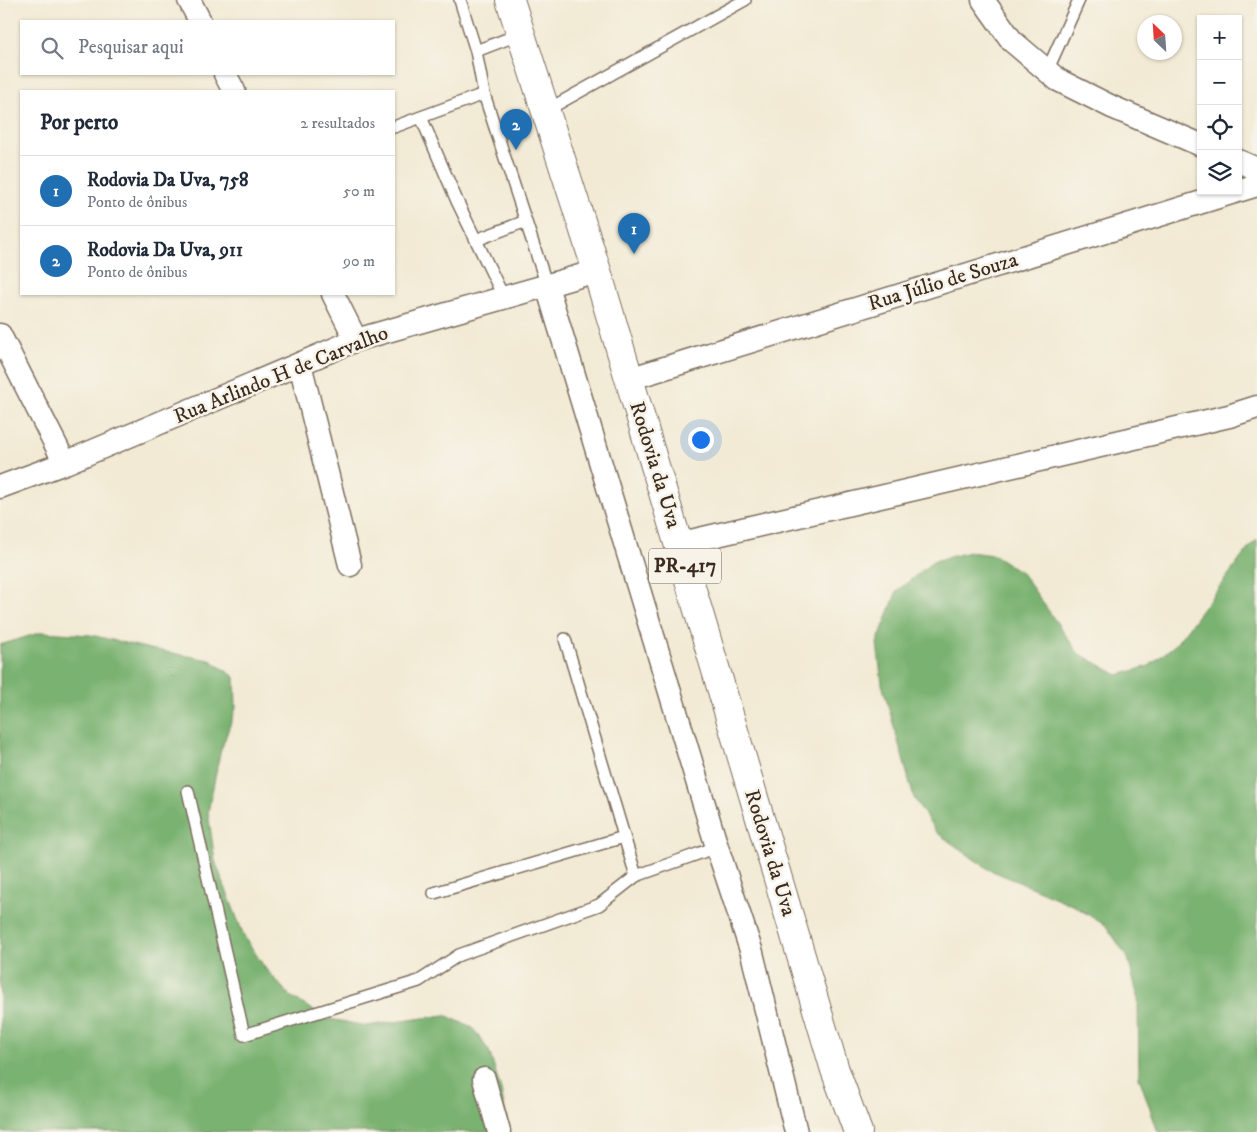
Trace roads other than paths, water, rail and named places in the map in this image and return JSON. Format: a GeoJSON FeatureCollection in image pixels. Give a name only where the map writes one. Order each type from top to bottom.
{"type":"FeatureCollection","features":[{"type":"Feature","properties":{"kind":"highway","name":"Rodovia da Uva"},"geometry":{"type":"LineString","coordinates":[[510,0],[597,271],[834,1070],[858,1132]]}},
{"type":"Feature","properties":{"kind":"street"},"geometry":{"type":"LineString","coordinates":[[189,0],[199,20]]}},
{"type":"Feature","properties":{"kind":"street"},"geometry":{"type":"LineString","coordinates":[[984,0],[1012,41],[1058,80],[1112,108],[1197,143]]}},
{"type":"Feature","properties":{"kind":"street"},"geometry":{"type":"LineString","coordinates":[[226,75],[233,90]]}},
{"type":"Feature","properties":{"kind":"street"},"geometry":{"type":"LineString","coordinates":[[1242,163],[1257,169]]}},
{"type":"Feature","properties":{"kind":"street","name":"Rua Júlio de Souza"},"geometry":{"type":"LineString","coordinates":[[629,379],[1257,186]]}},
{"type":"Feature","properties":{"kind":"street","name":"Rua Arlindo H de Carvalho"},"geometry":{"type":"LineString","coordinates":[[0,488],[65,463],[356,340],[597,271]]}},
{"type":"Feature","properties":{"kind":"street"},"geometry":{"type":"LineString","coordinates":[[547,286],[717,848],[752,953],[796,1132]]}},
{"type":"Feature","properties":{"kind":"street"},"geometry":{"type":"LineString","coordinates":[[334,295],[356,340]]}},
{"type":"Feature","properties":{"kind":"street"},"geometry":{"type":"LineString","coordinates":[[0,336],[65,463]]}},
{"type":"Feature","properties":{"kind":"street"},"geometry":{"type":"LineString","coordinates":[[300,364],[350,565]]}},
{"type":"Feature","properties":{"kind":"street"},"geometry":{"type":"LineString","coordinates":[[678,544],[1229,416],[1257,407]]}},
{"type":"Feature","properties":{"kind":"street"},"geometry":{"type":"LineString","coordinates":[[484,1079],[499,1132]]}},
{"type":"Feature","properties":{"kind":"lane"},"geometry":{"type":"LineString","coordinates":[[460,0],[476,51],[484,94],[547,286]]}},
{"type":"Feature","properties":{"kind":"lane"},"geometry":{"type":"LineString","coordinates":[[545,111],[745,0]]}},
{"type":"Feature","properties":{"kind":"lane"},"geometry":{"type":"LineString","coordinates":[[1047,72],[1080,0]]}},
{"type":"Feature","properties":{"kind":"lane"},"geometry":{"type":"LineString","coordinates":[[476,51],[520,34]]}},
{"type":"Feature","properties":{"kind":"lane"},"geometry":{"type":"LineString","coordinates":[[395,127],[484,94]]}},
{"type":"Feature","properties":{"kind":"lane"},"geometry":{"type":"LineString","coordinates":[[420,117],[457,201],[504,298]]}},
{"type":"Feature","properties":{"kind":"lane"},"geometry":{"type":"LineString","coordinates":[[476,240],[526,221]]}},
{"type":"Feature","properties":{"kind":"lane"},"geometry":{"type":"LineString","coordinates":[[564,639],[636,876]]}},
{"type":"Feature","properties":{"kind":"lane"},"geometry":{"type":"LineString","coordinates":[[188,791],[244,1035],[419,981],[459,955],[599,906],[636,876],[717,848]]}},
{"type":"Feature","properties":{"kind":"lane"},"geometry":{"type":"LineString","coordinates":[[434,893],[624,837]]}},
{"type":"Feature","properties":{"kind":"place","name":"Rodovia Da Uva, 911"},"geometry":{"type":"Point","coordinates":[516,150]}},
{"type":"Feature","properties":{"kind":"place","name":"Rodovia Da Uva, 758"},"geometry":{"type":"Point","coordinates":[634,254]}}]}
